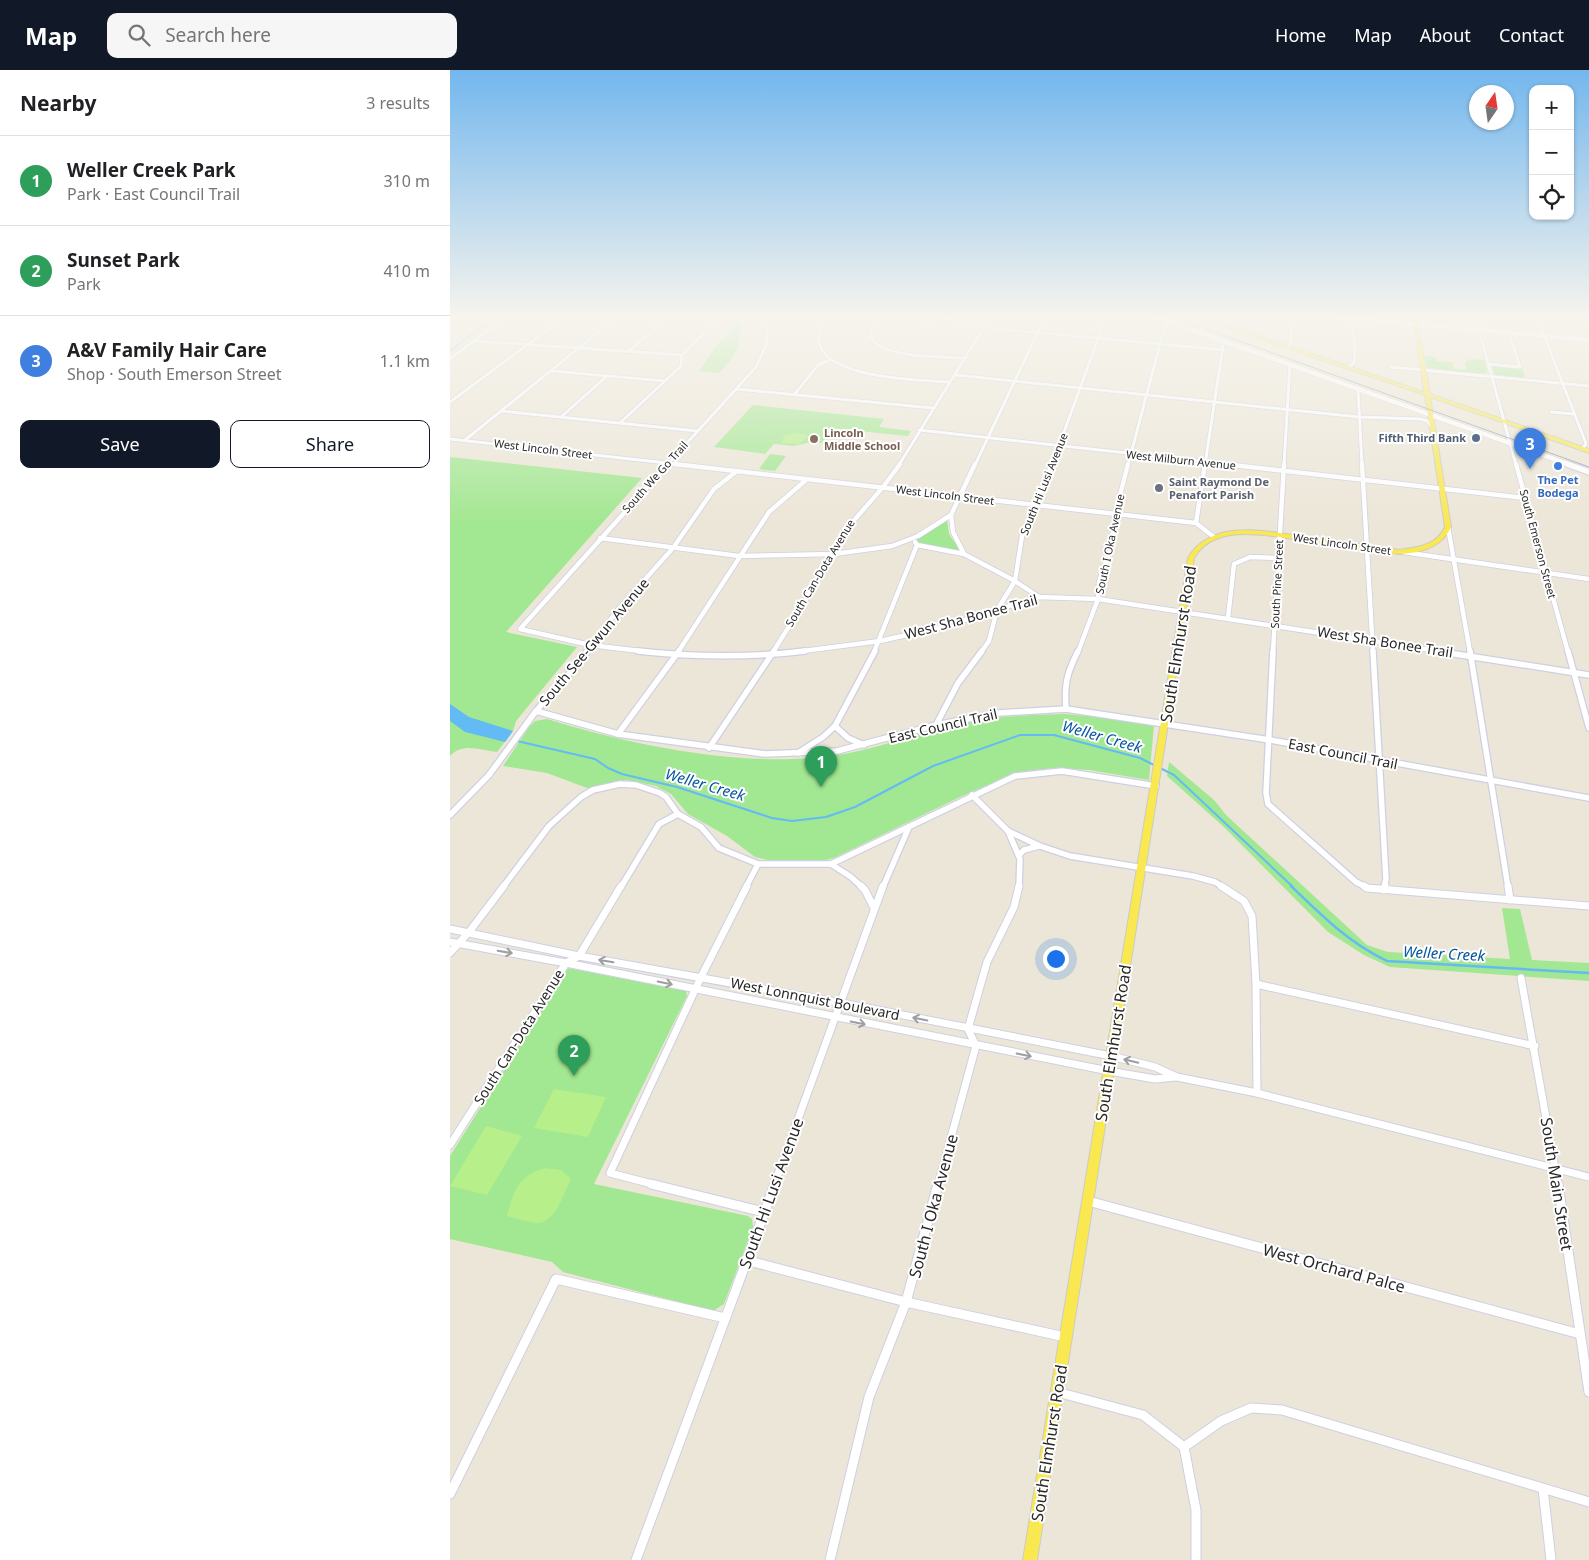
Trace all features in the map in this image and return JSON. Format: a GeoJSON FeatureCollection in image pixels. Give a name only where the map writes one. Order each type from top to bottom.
{"type":"FeatureCollection","features":[{"type":"Feature","properties":{"kind":"main road"},"geometry":{"type":"LineString","coordinates":[[1406,387],[1589,451]]}},
{"type":"Feature","properties":{"kind":"main road"},"geometry":{"type":"LineString","coordinates":[[1427,387],[1448,527]]}},
{"type":"Feature","properties":{"kind":"main road","name":"West Lincoln Street"},"geometry":{"type":"LineString","coordinates":[[1214,537],[1243,532],[1280,535],[1399,552],[1435,545],[1445,534],[1448,527]]}},
{"type":"Feature","properties":{"kind":"main road","name":"South Elmhurst Road"},"geometry":{"type":"LineString","coordinates":[[1030,1560],[1184,612],[1191,558],[1196,549],[1214,537]]}},
{"type":"Feature","properties":{"kind":"street"},"geometry":{"type":"LineString","coordinates":[[450,402],[471,387]]}},
{"type":"Feature","properties":{"kind":"street"},"geometry":{"type":"LineString","coordinates":[[465,440],[532,387]]}},
{"type":"Feature","properties":{"kind":"street"},"geometry":{"type":"LineString","coordinates":[[561,417],[595,387]]}},
{"type":"Feature","properties":{"kind":"street"},"geometry":{"type":"LineString","coordinates":[[620,423],[659,387]]}},
{"type":"Feature","properties":{"kind":"street","name":"South We Go Trail"},"geometry":{"type":"LineString","coordinates":[[520,629],[667,463],[739,387]]}},
{"type":"Feature","properties":{"kind":"street"},"geometry":{"type":"LineString","coordinates":[[794,395],[801,387]]}},
{"type":"Feature","properties":{"kind":"street","name":"South Can-Dota Avenue"},"geometry":{"type":"LineString","coordinates":[[709,748],[771,655],[834,554],[839,538],[852,518],[882,488],[946,387]]}},
{"type":"Feature","properties":{"kind":"street"},"geometry":{"type":"LineString","coordinates":[[964,554],[953,532],[951,515],[1012,387]]}},
{"type":"Feature","properties":{"kind":"street"},"geometry":{"type":"LineString","coordinates":[[1066,387],[1359,416],[1421,419],[1432,428]]}},
{"type":"Feature","properties":{"kind":"street","name":"South I Oka Avenue"},"geometry":{"type":"LineString","coordinates":[[1066,710],[1064,689],[1068,671],[1079,649],[1098,599],[1099,582],[1111,547],[1115,514],[1149,387]]}},
{"type":"Feature","properties":{"kind":"street"},"geometry":{"type":"LineString","coordinates":[[1214,537],[1196,523],[1218,387]]}},
{"type":"Feature","properties":{"kind":"street","name":"South Pine Street"},"geometry":{"type":"LineString","coordinates":[[1288,387],[1274,625],[1266,793],[1268,804],[1356,882],[1367,888],[1384,890]]}},
{"type":"Feature","properties":{"kind":"street"},"geometry":{"type":"LineString","coordinates":[[1352,387],[1589,471]]}},
{"type":"Feature","properties":{"kind":"street","name":"South Emerson Street"},"geometry":{"type":"LineString","coordinates":[[1495,387],[1589,728]]}},
{"type":"Feature","properties":{"kind":"street"},"geometry":{"type":"LineString","coordinates":[[1563,387],[1586,444],[1582,448]]}},
{"type":"Feature","properties":{"kind":"street","name":"South Hi Lusi Avenue"},"geometry":{"type":"LineString","coordinates":[[936,725],[958,683],[989,641],[997,610],[1015,581],[1022,536],[1060,446],[1080,388]]}},
{"type":"Feature","properties":{"kind":"street"},"geometry":{"type":"LineString","coordinates":[[737,389],[932,408]]}},
{"type":"Feature","properties":{"kind":"street"},"geometry":{"type":"LineString","coordinates":[[1359,389],[1416,414]]}},
{"type":"Feature","properties":{"kind":"street"},"geometry":{"type":"LineString","coordinates":[[1359,389],[1362,480],[1386,879],[1384,890],[1589,906]]}},
{"type":"Feature","properties":{"kind":"street"},"geometry":{"type":"LineString","coordinates":[[501,411],[697,431]]}},
{"type":"Feature","properties":{"kind":"street"},"geometry":{"type":"LineString","coordinates":[[1551,412],[1574,414]]}},
{"type":"Feature","properties":{"kind":"street"},"geometry":{"type":"LineString","coordinates":[[1359,416],[1430,415]]}},
{"type":"Feature","properties":{"kind":"street","name":"West Milburn Avenue"},"geometry":{"type":"LineString","coordinates":[[919,430],[1525,498]]}},
{"type":"Feature","properties":{"kind":"street","name":"West Lincoln Street"},"geometry":{"type":"LineString","coordinates":[[450,439],[1196,523]]}},
{"type":"Feature","properties":{"kind":"street","name":"South See-Gwun Avenue"},"geometry":{"type":"LineString","coordinates":[[450,815],[489,775],[536,711],[584,657],[590,645],[616,612],[673,548],[714,488],[738,471]]}},
{"type":"Feature","properties":{"kind":"street"},"geometry":{"type":"LineString","coordinates":[[618,734],[676,655],[769,512],[806,480]]}},
{"type":"Feature","properties":{"kind":"street"},"geometry":{"type":"LineString","coordinates":[[600,538],[739,556],[834,554],[874,550],[892,546],[933,528],[951,515]]}},
{"type":"Feature","properties":{"kind":"street"},"geometry":{"type":"LineString","coordinates":[[1448,527],[1492,780],[1510,900]]}},
{"type":"Feature","properties":{"kind":"street"},"geometry":{"type":"LineString","coordinates":[[912,538],[917,545],[964,554],[1015,581],[1040,597]]}},
{"type":"Feature","properties":{"kind":"street"},"geometry":{"type":"LineString","coordinates":[[796,754],[823,737],[835,726],[880,641],[917,545]]}},
{"type":"Feature","properties":{"kind":"street"},"geometry":{"type":"LineString","coordinates":[[1399,552],[1589,579]]}},
{"type":"Feature","properties":{"kind":"street"},"geometry":{"type":"LineString","coordinates":[[1228,618],[1234,564],[1240,559],[1249,556],[1278,558]]}},
{"type":"Feature","properties":{"kind":"street","name":"West Sha Bonee Trail"},"geometry":{"type":"LineString","coordinates":[[520,629],[590,645],[676,655],[771,655],[880,641],[942,627],[1040,597],[1098,599],[1589,675]]}},
{"type":"Feature","properties":{"kind":"street","name":"East Council Trail"},"geometry":{"type":"LineString","coordinates":[[536,711],[618,734],[709,748],[765,754],[796,754],[836,751],[936,725],[998,713],[1066,710],[1270,740],[1589,798]]}},
{"type":"Feature","properties":{"kind":"street"},"geometry":{"type":"LineString","coordinates":[[835,726],[848,738],[864,745]]}},
{"type":"Feature","properties":{"kind":"street"},"geometry":{"type":"LineString","coordinates":[[450,953],[454,942],[469,932],[549,826],[570,805],[593,790],[620,784],[636,785],[650,789],[666,797],[678,814],[701,827],[719,848],[758,864],[831,864],[1015,776],[1054,771],[1082,772],[1156,782]]}},
{"type":"Feature","properties":{"kind":"street"},"geometry":{"type":"LineString","coordinates":[[972,795],[1008,831],[1040,846],[1070,856],[1193,876],[1215,882],[1244,901],[1252,916],[1256,984],[1257,1093]]}},
{"type":"Feature","properties":{"kind":"street"},"geometry":{"type":"LineString","coordinates":[[579,956],[659,824],[678,814]]}},
{"type":"Feature","properties":{"kind":"street","name":"South Hi Lusi Avenue"},"geometry":{"type":"LineString","coordinates":[[636,1560],[745,1260],[842,1003],[874,908],[909,827]]}},
{"type":"Feature","properties":{"kind":"street"},"geometry":{"type":"LineString","coordinates":[[976,1046],[968,1028],[987,962],[1014,907],[1021,878],[1018,855],[1008,831]]}},
{"type":"Feature","properties":{"kind":"street"},"geometry":{"type":"LineString","coordinates":[[1018,855],[1024,850],[1040,846]]}},
{"type":"Feature","properties":{"kind":"street"},"geometry":{"type":"LineString","coordinates":[[758,864],[701,977],[610,1174],[763,1212]]}},
{"type":"Feature","properties":{"kind":"street"},"geometry":{"type":"LineString","coordinates":[[831,864],[851,877],[865,890],[874,908]]}},
{"type":"Feature","properties":{"kind":"street","name":"West Lonnquist Boulevard"},"geometry":{"type":"LineString","coordinates":[[450,929],[579,956],[842,1003],[1111,1056],[1155,1067],[1177,1077],[1257,1093],[1589,1177]]}},
{"type":"Feature","properties":{"kind":"street","name":"West Lonnquist Boulevard"},"geometry":{"type":"LineString","coordinates":[[454,942],[566,962],[836,1018],[1109,1071],[1155,1079],[1177,1077]]}},
{"type":"Feature","properties":{"kind":"street","name":"South Can-Dota Avenue"},"geometry":{"type":"LineString","coordinates":[[450,1145],[566,962],[579,956]]}},
{"type":"Feature","properties":{"kind":"street","name":"South Main Street"},"geometry":{"type":"LineString","coordinates":[[1521,978],[1535,1046],[1556,1169],[1589,1392]]}},
{"type":"Feature","properties":{"kind":"street"},"geometry":{"type":"LineString","coordinates":[[1256,984],[1535,1046]]}},
{"type":"Feature","properties":{"kind":"street","name":"South I Oka Avenue"},"geometry":{"type":"LineString","coordinates":[[830,1560],[869,1397],[906,1302],[976,1046]]}},
{"type":"Feature","properties":{"kind":"street","name":"West Orchard Palce"},"geometry":{"type":"LineString","coordinates":[[1088,1201],[1580,1334]]}},
{"type":"Feature","properties":{"kind":"street"},"geometry":{"type":"LineString","coordinates":[[745,1260],[906,1302],[1065,1337]]}},
{"type":"Feature","properties":{"kind":"street"},"geometry":{"type":"LineString","coordinates":[[450,1494],[556,1279],[725,1318]]}},
{"type":"Feature","properties":{"kind":"street"},"geometry":{"type":"LineString","coordinates":[[1056,1392],[1143,1415],[1184,1447],[1196,1510],[1196,1560]]}},
{"type":"Feature","properties":{"kind":"street"},"geometry":{"type":"LineString","coordinates":[[1184,1447],[1221,1421],[1251,1408],[1282,1410],[1589,1502]]}},
{"type":"Feature","properties":{"kind":"street"},"geometry":{"type":"LineString","coordinates":[[1543,1489],[1551,1560]]}},
{"type":"Feature","properties":{"kind":"green space"},"geometry":{"type":"Polygon","coordinates":[[[753,405],[884,419],[879,427],[911,431],[908,436],[839,429],[836,434],[830,433],[822,443],[807,443],[794,446],[774,444],[765,454],[714,447],[753,405]]]}},
{"type":"Feature","properties":{"kind":"green space"},"geometry":{"type":"Polygon","coordinates":[[[798,433],[808,436],[799,444],[782,443],[784,436],[798,433]]]}},
{"type":"Feature","properties":{"kind":"green space"},"geometry":{"type":"Polygon","coordinates":[[[770,454],[786,456],[775,471],[759,469],[770,454]]]}},
{"type":"Feature","properties":{"kind":"green space"},"geometry":{"type":"Polygon","coordinates":[[[450,457],[642,478],[506,632],[577,647],[516,721],[513,731],[497,752],[466,748],[460,749],[450,756],[450,457]]]}},
{"type":"Feature","properties":{"kind":"green space"},"geometry":{"type":"Polygon","coordinates":[[[945,520],[947,521],[949,534],[959,549],[957,551],[919,543],[917,540],[919,538],[945,520]]]}},
{"type":"Feature","properties":{"kind":"green space"},"geometry":{"type":"Polygon","coordinates":[[[1064,714],[1154,725],[1149,780],[1089,770],[1052,768],[1018,772],[960,797],[834,858],[821,861],[768,860],[755,857],[727,836],[688,814],[671,794],[656,786],[627,780],[587,788],[547,773],[503,766],[530,726],[535,721],[547,719],[619,739],[658,747],[736,758],[775,759],[813,758],[849,753],[970,721],[1064,714]]]}},
{"type":"Feature","properties":{"kind":"green space","name":"Weller Creek"},"geometry":{"type":"Polygon","coordinates":[[[1169,762],[1214,800],[1226,815],[1367,945],[1388,952],[1510,959],[1502,908],[1520,909],[1532,960],[1589,963],[1589,981],[1390,967],[1364,955],[1328,932],[1225,828],[1167,776],[1169,762]]]}},
{"type":"Feature","properties":{"kind":"green space"},"geometry":{"type":"Polygon","coordinates":[[[568,968],[686,991],[687,996],[594,1184],[748,1216],[752,1219],[753,1227],[724,1304],[713,1311],[563,1272],[552,1262],[450,1239],[450,1156],[568,968]]]}},
{"type":"Feature","properties":{"kind":"green space"},"geometry":{"type":"Polygon","coordinates":[[[554,1089],[606,1097],[588,1137],[534,1128],[554,1089]]]}},
{"type":"Feature","properties":{"kind":"green space"},"geometry":{"type":"Polygon","coordinates":[[[486,1126],[522,1136],[487,1195],[450,1186],[486,1126]]]}},
{"type":"Feature","properties":{"kind":"green space"},"geometry":{"type":"Polygon","coordinates":[[[545,1168],[561,1170],[571,1179],[562,1200],[553,1214],[542,1222],[535,1223],[507,1216],[518,1185],[529,1175],[545,1168]]]}},
{"type":"Feature","properties":{"kind":"water"},"geometry":{"type":"Polygon","coordinates":[[[450,704],[469,717],[513,731],[505,742],[465,732],[450,721],[450,704]]]}},
{"type":"Feature","properties":{"kind":"waterway","name":"Weller Creek"},"geometry":{"type":"LineString","coordinates":[[517,741],[595,759],[608,768],[622,774],[677,787],[772,818],[792,821],[826,817],[855,807],[933,766],[1020,735],[1054,735],[1140,758],[1156,766]]}},
{"type":"Feature","properties":{"kind":"waterway","name":"Weller Creek"},"geometry":{"type":"LineString","coordinates":[[1160,768],[1174,775],[1293,887]]}},
{"type":"Feature","properties":{"kind":"waterway","name":"Weller Creek"},"geometry":{"type":"LineString","coordinates":[[1291,886],[1348,937],[1387,961],[1589,973]]}},
{"type":"Feature","properties":{"kind":"railway"},"geometry":{"type":"LineString","coordinates":[[1366,387],[1589,467]]}},
{"type":"Feature","properties":{"kind":"place","name":"Fifth Third Bank"},"geometry":{"type":"Point","coordinates":[1476,438]}},
{"type":"Feature","properties":{"kind":"place","name":"Lincoln Middle School"},"geometry":{"type":"Point","coordinates":[814,439]}},
{"type":"Feature","properties":{"kind":"place","name":"The Pet Bodega"},"geometry":{"type":"Point","coordinates":[1558,466]}},
{"type":"Feature","properties":{"kind":"place","name":"A&V Family Hair Care"},"geometry":{"type":"Point","coordinates":[1530,469]}},
{"type":"Feature","properties":{"kind":"place","name":"Saint Raymond De Penafort Parish"},"geometry":{"type":"Point","coordinates":[1159,488]}},
{"type":"Feature","properties":{"kind":"place","name":"Weller Creek Park"},"geometry":{"type":"Point","coordinates":[821,787]}},
{"type":"Feature","properties":{"kind":"place","name":"Sunset Park"},"geometry":{"type":"Point","coordinates":[574,1076]}}]}
